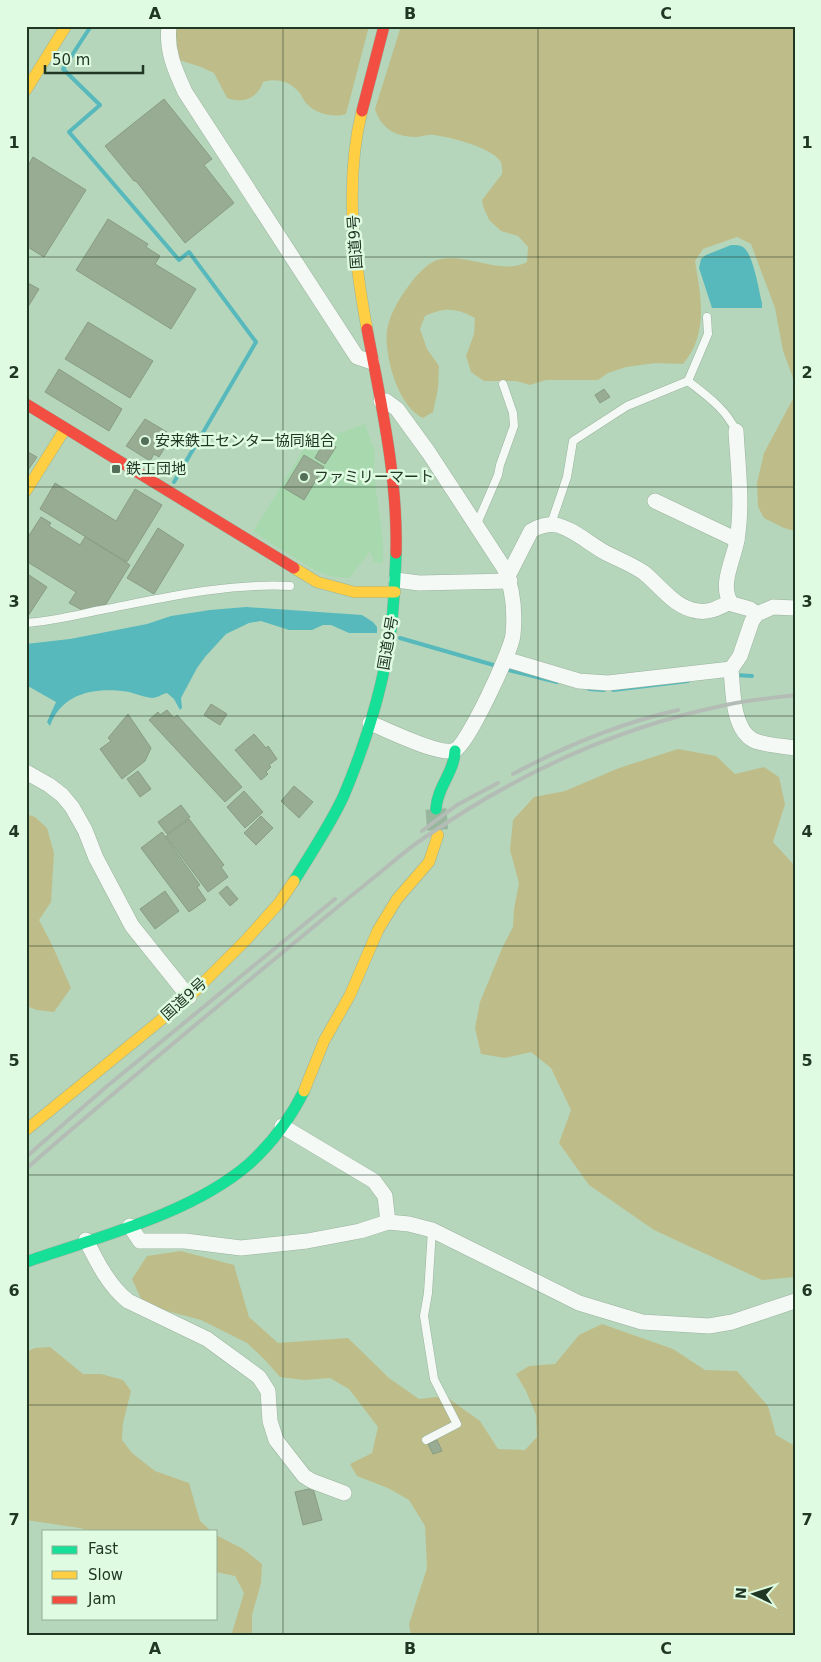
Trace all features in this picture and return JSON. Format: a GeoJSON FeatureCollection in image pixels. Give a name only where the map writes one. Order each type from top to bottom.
{"type":"FeatureCollection","features":[{"type":"Feature","properties":{"kind":"main road"},"geometry":{"type":"LineString","coordinates":[[26,90],[66,26]]}},
{"type":"Feature","properties":{"kind":"main road","name":"国道9号"},"geometry":{"type":"LineString","coordinates":[[26,1130],[189,997],[246,940],[279,903],[310,855],[343,796],[370,723],[390,638],[395,586],[395,520],[392,472],[381,401],[358,282],[352,184],[360,119],[384,26]]}},
{"type":"Feature","properties":{"kind":"main road"},"geometry":{"type":"LineString","coordinates":[[26,404],[317,582],[354,592],[395,586]]}},
{"type":"Feature","properties":{"kind":"main road"},"geometry":{"type":"LineString","coordinates":[[26,492],[65,428]]}},
{"type":"Feature","properties":{"kind":"main road"},"geometry":{"type":"LineString","coordinates":[[436,809],[435,800],[438,790],[454,766],[455,751]]}},
{"type":"Feature","properties":{"kind":"main road"},"geometry":{"type":"LineString","coordinates":[[26,1262],[130,1226],[179,1205],[218,1185],[248,1164],[282,1126],[300,1098],[324,1040],[351,993],[372,942],[400,895],[428,865],[435,851],[438,834]]}},
{"type":"Feature","properties":{"kind":"street"},"geometry":{"type":"LineString","coordinates":[[169,26],[168,47],[172,62],[185,92],[356,357],[372,362]]}},
{"type":"Feature","properties":{"kind":"street"},"geometry":{"type":"LineString","coordinates":[[370,723],[430,748],[446,752],[455,751],[461,746],[483,707],[502,664],[513,636],[514,611],[509,578],[504,568],[430,453],[397,409],[386,401],[381,401]]}},
{"type":"Feature","properties":{"kind":"street"},"geometry":{"type":"LineString","coordinates":[[736,431],[740,503],[737,540],[727,584],[727,592],[732,604],[750,609],[757,614]]}},
{"type":"Feature","properties":{"kind":"street"},"geometry":{"type":"LineString","coordinates":[[656,501],[737,540]]}},
{"type":"Feature","properties":{"kind":"street"},"geometry":{"type":"LineString","coordinates":[[509,578],[531,531],[553,524],[563,527],[633,566],[651,579],[669,597],[690,609],[709,611],[730,602]]}},
{"type":"Feature","properties":{"kind":"street"},"geometry":{"type":"LineString","coordinates":[[395,586],[509,578]]}},
{"type":"Feature","properties":{"kind":"street"},"geometry":{"type":"LineString","coordinates":[[795,608],[773,607],[757,614],[752,621],[740,656],[731,669],[736,712],[742,731],[754,740],[795,748]]}},
{"type":"Feature","properties":{"kind":"street"},"geometry":{"type":"LineString","coordinates":[[502,664],[579,681],[608,683],[731,669]]}},
{"type":"Feature","properties":{"kind":"street"},"geometry":{"type":"LineString","coordinates":[[26,772],[49,785],[62,795],[72,807],[85,830],[96,858],[132,926],[189,997]]}},
{"type":"Feature","properties":{"kind":"street"},"geometry":{"type":"LineString","coordinates":[[282,1126],[374,1181],[385,1196],[388,1222]]}},
{"type":"Feature","properties":{"kind":"street"},"geometry":{"type":"LineString","coordinates":[[130,1226],[140,1241],[185,1241],[241,1248],[307,1241],[360,1231],[388,1222],[409,1224],[432,1230],[579,1303],[642,1322],[709,1326],[732,1322],[795,1301]]}},
{"type":"Feature","properties":{"kind":"street"},"geometry":{"type":"LineString","coordinates":[[86,1240],[95,1258],[122,1296],[128,1301],[207,1339],[259,1377],[268,1391],[270,1421],[276,1440],[304,1476],[344,1493]]}},
{"type":"Feature","properties":{"kind":"lane"},"geometry":{"type":"LineString","coordinates":[[553,524],[553,518],[567,478],[573,441],[627,406],[688,382],[708,334],[707,317]]}},
{"type":"Feature","properties":{"kind":"lane"},"geometry":{"type":"LineString","coordinates":[[688,382],[718,405],[732,422],[736,431]]}},
{"type":"Feature","properties":{"kind":"lane"},"geometry":{"type":"LineString","coordinates":[[476,526],[498,475],[514,426],[513,413],[503,384]]}},
{"type":"Feature","properties":{"kind":"lane"},"geometry":{"type":"LineString","coordinates":[[26,623],[49,622],[172,596],[214,590],[243,586],[290,586]]}},
{"type":"Feature","properties":{"kind":"lane"},"geometry":{"type":"LineString","coordinates":[[426,1440],[457,1424],[434,1379],[424,1316],[428,1293],[432,1230]]}},
{"type":"Feature","properties":{"kind":"shaded area"},"geometry":{"type":"Polygon","coordinates":[[[176,26],[369,26],[346,114],[336,116],[316,111],[307,104],[295,88],[287,83],[273,80],[263,82],[261,88],[254,96],[244,100],[227,98],[214,73],[176,59],[176,26]]]}},
{"type":"Feature","properties":{"kind":"shaded area"},"geometry":{"type":"Polygon","coordinates":[[[401,26],[795,26],[795,388],[783,351],[775,308],[751,244],[737,237],[703,249],[695,261],[701,301],[700,327],[697,340],[683,364],[656,363],[626,367],[608,373],[598,380],[546,380],[530,385],[516,381],[484,381],[471,372],[466,356],[474,334],[475,318],[462,312],[439,311],[425,316],[420,329],[427,349],[439,366],[438,389],[433,412],[423,418],[414,412],[406,403],[394,380],[387,341],[387,330],[391,317],[405,291],[421,271],[437,260],[448,258],[495,265],[517,266],[527,262],[528,247],[518,236],[501,231],[489,220],[483,206],[482,200],[502,174],[501,162],[496,157],[481,148],[450,138],[432,135],[408,137],[395,133],[385,126],[378,116],[375,109],[401,26]]]}},
{"type":"Feature","properties":{"kind":"shaded area"},"geometry":{"type":"Polygon","coordinates":[[[795,395],[795,531],[764,518],[758,507],[757,483],[764,453],[795,395]]]}},
{"type":"Feature","properties":{"kind":"shaded area"},"geometry":{"type":"Polygon","coordinates":[[[365,424],[375,452],[374,475],[383,542],[383,560],[382,564],[374,562],[370,551],[350,578],[334,577],[316,571],[253,532],[306,445],[365,424]]]}},
{"type":"Feature","properties":{"kind":"shaded area"},"geometry":{"type":"Polygon","coordinates":[[[678,749],[716,756],[735,774],[764,767],[779,777],[785,804],[773,842],[795,866],[795,1277],[762,1280],[654,1230],[589,1185],[559,1143],[571,1110],[551,1068],[531,1052],[505,1058],[481,1054],[475,1028],[480,1002],[503,946],[513,927],[519,883],[510,850],[513,820],[534,797],[565,791],[619,768],[678,749]]]}},
{"type":"Feature","properties":{"kind":"shaded area"},"geometry":{"type":"Polygon","coordinates":[[[26,814],[35,817],[47,828],[54,853],[51,902],[39,920],[71,988],[54,1012],[37,1010],[26,1006],[26,814]]]}},
{"type":"Feature","properties":{"kind":"shaded area"},"geometry":{"type":"Polygon","coordinates":[[[181,1251],[234,1265],[249,1317],[278,1343],[348,1338],[389,1378],[419,1399],[445,1396],[480,1421],[498,1449],[525,1450],[537,1437],[536,1415],[526,1391],[516,1374],[529,1366],[555,1364],[579,1335],[602,1324],[673,1349],[705,1370],[737,1371],[768,1406],[776,1435],[795,1446],[795,1636],[411,1636],[409,1624],[427,1568],[425,1526],[409,1500],[388,1488],[357,1476],[350,1464],[372,1453],[378,1427],[349,1389],[330,1378],[304,1380],[280,1377],[247,1343],[201,1320],[167,1311],[142,1301],[132,1279],[147,1256],[181,1251]]]}},
{"type":"Feature","properties":{"kind":"shaded area"},"geometry":{"type":"Polygon","coordinates":[[[50,1347],[83,1374],[101,1374],[123,1380],[131,1391],[123,1423],[122,1440],[132,1453],[155,1471],[189,1483],[200,1521],[210,1530],[86,1530],[26,1520],[26,1352],[35,1348],[50,1347]]]}},
{"type":"Feature","properties":{"kind":"shaded area"},"geometry":{"type":"Polygon","coordinates":[[[218,1536],[243,1549],[262,1564],[261,1583],[252,1615],[252,1636],[231,1636],[244,1593],[235,1576],[218,1572],[218,1536]]]}},
{"type":"Feature","properties":{"kind":"water"},"geometry":{"type":"Polygon","coordinates":[[[731,245],[743,247],[750,257],[762,308],[712,308],[699,268],[701,259],[706,255],[731,245]]]}},
{"type":"Feature","properties":{"kind":"water"},"geometry":{"type":"Polygon","coordinates":[[[246,607],[362,615],[373,622],[377,627],[377,633],[349,633],[331,625],[323,625],[312,630],[289,630],[261,621],[249,623],[226,634],[205,657],[181,698],[182,708],[180,710],[174,699],[167,693],[152,698],[129,692],[105,690],[82,694],[72,699],[63,706],[50,726],[47,722],[56,702],[26,685],[26,644],[70,639],[147,624],[171,616],[246,607]]]}},
{"type":"Feature","properties":{"kind":"building"},"geometry":{"type":"Polygon","coordinates":[[[164,99],[212,159],[204,165],[234,203],[185,243],[136,181],[105,146],[164,99]]]}},
{"type":"Feature","properties":{"kind":"building"},"geometry":{"type":"Polygon","coordinates":[[[33,157],[86,190],[44,257],[26,246],[26,169],[33,157]]]}},
{"type":"Feature","properties":{"kind":"building"},"geometry":{"type":"Polygon","coordinates":[[[108,219],[148,244],[146,247],[160,256],[155,264],[196,289],[171,329],[76,270],[108,219]]]}},
{"type":"Feature","properties":{"kind":"building"},"geometry":{"type":"Polygon","coordinates":[[[26,282],[39,289],[26,310],[26,282]]]}},
{"type":"Feature","properties":{"kind":"building"},"geometry":{"type":"Polygon","coordinates":[[[88,322],[153,361],[130,398],[65,359],[88,322]]]}},
{"type":"Feature","properties":{"kind":"building"},"geometry":{"type":"Polygon","coordinates":[[[59,369],[122,409],[109,431],[45,392],[59,369]]]}},
{"type":"Feature","properties":{"kind":"building"},"geometry":{"type":"Polygon","coordinates":[[[604,389],[610,397],[600,403],[595,395],[604,389]]]}},
{"type":"Feature","properties":{"kind":"building","name":"安来鉄工センター協同組合"},"geometry":{"type":"Polygon","coordinates":[[[145,419],[167,432],[159,446],[164,449],[159,457],[154,454],[150,461],[126,446],[145,419]]]}},
{"type":"Feature","properties":{"kind":"building"},"geometry":{"type":"Polygon","coordinates":[[[325,440],[336,447],[325,464],[315,458],[325,440]]]}},
{"type":"Feature","properties":{"kind":"building"},"geometry":{"type":"Polygon","coordinates":[[[26,451],[37,457],[26,473],[26,451]]]}},
{"type":"Feature","properties":{"kind":"building","name":"ファミリーマート"},"geometry":{"type":"Polygon","coordinates":[[[304,455],[324,467],[304,500],[284,488],[304,455]]]}},
{"type":"Feature","properties":{"kind":"building"},"geometry":{"type":"Polygon","coordinates":[[[55,483],[116,521],[135,489],[162,505],[127,562],[40,509],[55,483]]]}},
{"type":"Feature","properties":{"kind":"building"},"geometry":{"type":"Polygon","coordinates":[[[41,517],[51,523],[49,526],[80,545],[85,537],[130,565],[106,604],[82,610],[69,603],[76,592],[26,561],[26,540],[41,517]]]}},
{"type":"Feature","properties":{"kind":"building"},"geometry":{"type":"Polygon","coordinates":[[[158,528],[184,545],[154,594],[127,578],[158,528]]]}},
{"type":"Feature","properties":{"kind":"building"},"geometry":{"type":"Polygon","coordinates":[[[26,573],[47,587],[26,619],[26,573]]]}},
{"type":"Feature","properties":{"kind":"building"},"geometry":{"type":"Polygon","coordinates":[[[211,704],[227,714],[220,725],[204,715],[211,704]]]}},
{"type":"Feature","properties":{"kind":"building"},"geometry":{"type":"Polygon","coordinates":[[[167,710],[174,718],[177,715],[242,787],[225,802],[149,720],[158,712],[160,715],[167,710]]]}},
{"type":"Feature","properties":{"kind":"building"},"geometry":{"type":"Polygon","coordinates":[[[128,714],[151,748],[145,761],[122,779],[100,749],[111,741],[108,738],[128,714]]]}},
{"type":"Feature","properties":{"kind":"building"},"geometry":{"type":"Polygon","coordinates":[[[254,734],[266,748],[268,746],[277,759],[269,765],[271,767],[266,772],[268,774],[261,780],[235,750],[254,734]]]}},
{"type":"Feature","properties":{"kind":"building"},"geometry":{"type":"Polygon","coordinates":[[[138,771],[151,789],[140,797],[127,779],[138,771]]]}},
{"type":"Feature","properties":{"kind":"building"},"geometry":{"type":"Polygon","coordinates":[[[294,786],[313,802],[299,818],[281,801],[294,786]]]}},
{"type":"Feature","properties":{"kind":"building"},"geometry":{"type":"Polygon","coordinates":[[[244,791],[263,812],[245,828],[227,807],[244,791]]]}},
{"type":"Feature","properties":{"kind":"building"},"geometry":{"type":"Polygon","coordinates":[[[181,805],[190,817],[167,834],[158,822],[181,805]]]}},
{"type":"Feature","properties":{"kind":"building"},"geometry":{"type":"Polygon","coordinates":[[[261,816],[273,828],[256,845],[244,833],[261,816]]]}},
{"type":"Feature","properties":{"kind":"building"},"geometry":{"type":"Polygon","coordinates":[[[189,819],[224,865],[221,867],[228,877],[208,892],[166,836],[189,819]]]}},
{"type":"Feature","properties":{"kind":"building"},"geometry":{"type":"Polygon","coordinates":[[[162,832],[200,885],[197,887],[206,900],[189,912],[141,848],[162,832]]]}},
{"type":"Feature","properties":{"kind":"building"},"geometry":{"type":"Polygon","coordinates":[[[227,886],[238,899],[230,906],[219,893],[227,886]]]}},
{"type":"Feature","properties":{"kind":"building"},"geometry":{"type":"Polygon","coordinates":[[[165,891],[179,911],[155,929],[140,909],[165,891]]]}},
{"type":"Feature","properties":{"kind":"building"},"geometry":{"type":"Polygon","coordinates":[[[437,1440],[442,1451],[433,1454],[428,1444],[437,1440]]]}},
{"type":"Feature","properties":{"kind":"building"},"geometry":{"type":"Polygon","coordinates":[[[313,1488],[322,1520],[303,1525],[295,1492],[313,1488]]]}},
{"type":"Feature","properties":{"kind":"waterway"},"geometry":{"type":"LineString","coordinates":[[91,26],[63,69],[100,105],[69,132],[179,260],[189,252],[256,342],[174,482]]}},
{"type":"Feature","properties":{"kind":"waterway"},"geometry":{"type":"LineString","coordinates":[[400,638],[497,666]]}},
{"type":"Feature","properties":{"kind":"waterway"},"geometry":{"type":"LineString","coordinates":[[504,669],[557,682]]}},
{"type":"Feature","properties":{"kind":"waterway"},"geometry":{"type":"LineString","coordinates":[[735,675],[752,676]]}},
{"type":"Feature","properties":{"kind":"waterway"},"geometry":{"type":"LineString","coordinates":[[613,690],[688,681]]}},
{"type":"Feature","properties":{"kind":"waterway"},"geometry":{"type":"LineString","coordinates":[[589,689],[604,690]]}},
{"type":"Feature","properties":{"kind":"tunnel"},"geometry":{"type":"LineString","coordinates":[[436,809],[438,835]]}},
{"type":"Feature","properties":{"kind":"railway"},"geometry":{"type":"LineString","coordinates":[[26,1169],[171,1045],[400,856],[459,815],[494,794],[568,756],[646,726],[685,714],[735,703],[795,695]]}},
{"type":"Feature","properties":{"kind":"railway"},"geometry":{"type":"LineString","coordinates":[[513,774],[594,736],[678,710]]}},
{"type":"Feature","properties":{"kind":"railway"},"geometry":{"type":"LineString","coordinates":[[422,831],[457,805],[498,783]]}},
{"type":"Feature","properties":{"kind":"railway"},"geometry":{"type":"LineString","coordinates":[[26,1157],[106,1087],[335,899]]}},
{"type":"Feature","properties":{"kind":"traffic: fast"},"geometry":{"type":"LineString","coordinates":[[294,881],[344,795],[372,718],[390,637],[396,553]]}},
{"type":"Feature","properties":{"kind":"traffic: fast"},"geometry":{"type":"LineString","coordinates":[[436,809],[439,794],[452,766],[455,751]]}},
{"type":"Feature","properties":{"kind":"traffic: fast"},"geometry":{"type":"LineString","coordinates":[[26,1262],[143,1222],[200,1197],[226,1182],[249,1164],[273,1139],[304,1091]]}},
{"type":"Feature","properties":{"kind":"traffic: slow"},"geometry":{"type":"LineString","coordinates":[[26,90],[66,26]]}},
{"type":"Feature","properties":{"kind":"traffic: slow"},"geometry":{"type":"LineString","coordinates":[[362,111],[353,165],[352,192],[355,248],[367,329]]}},
{"type":"Feature","properties":{"kind":"traffic: slow"},"geometry":{"type":"LineString","coordinates":[[26,491],[65,429]]}},
{"type":"Feature","properties":{"kind":"traffic: slow"},"geometry":{"type":"LineString","coordinates":[[294,568],[317,582],[354,592],[395,592]]}},
{"type":"Feature","properties":{"kind":"traffic: slow"},"geometry":{"type":"LineString","coordinates":[[304,1091],[324,1041],[350,995],[378,930],[397,899],[429,862],[438,835]]}},
{"type":"Feature","properties":{"kind":"traffic: slow"},"geometry":{"type":"LineString","coordinates":[[26,1130],[189,997],[246,940],[279,903],[294,881]]}},
{"type":"Feature","properties":{"kind":"traffic: jam"},"geometry":{"type":"LineString","coordinates":[[362,111],[384,26]]}},
{"type":"Feature","properties":{"kind":"traffic: jam"},"geometry":{"type":"LineString","coordinates":[[367,329],[383,413],[391,469],[396,525],[396,553]]}},
{"type":"Feature","properties":{"kind":"traffic: jam"},"geometry":{"type":"LineString","coordinates":[[26,404],[294,568]]}},
{"type":"Feature","properties":{"kind":"place","name":"安来鉄工センター協同組合"},"geometry":{"type":"Point","coordinates":[145,441]}},
{"type":"Feature","properties":{"kind":"place","name":"鉄工団地"},"geometry":{"type":"Point","coordinates":[116,469]}},
{"type":"Feature","properties":{"kind":"place","name":"ファミリーマート"},"geometry":{"type":"Point","coordinates":[304,477]}}]}
